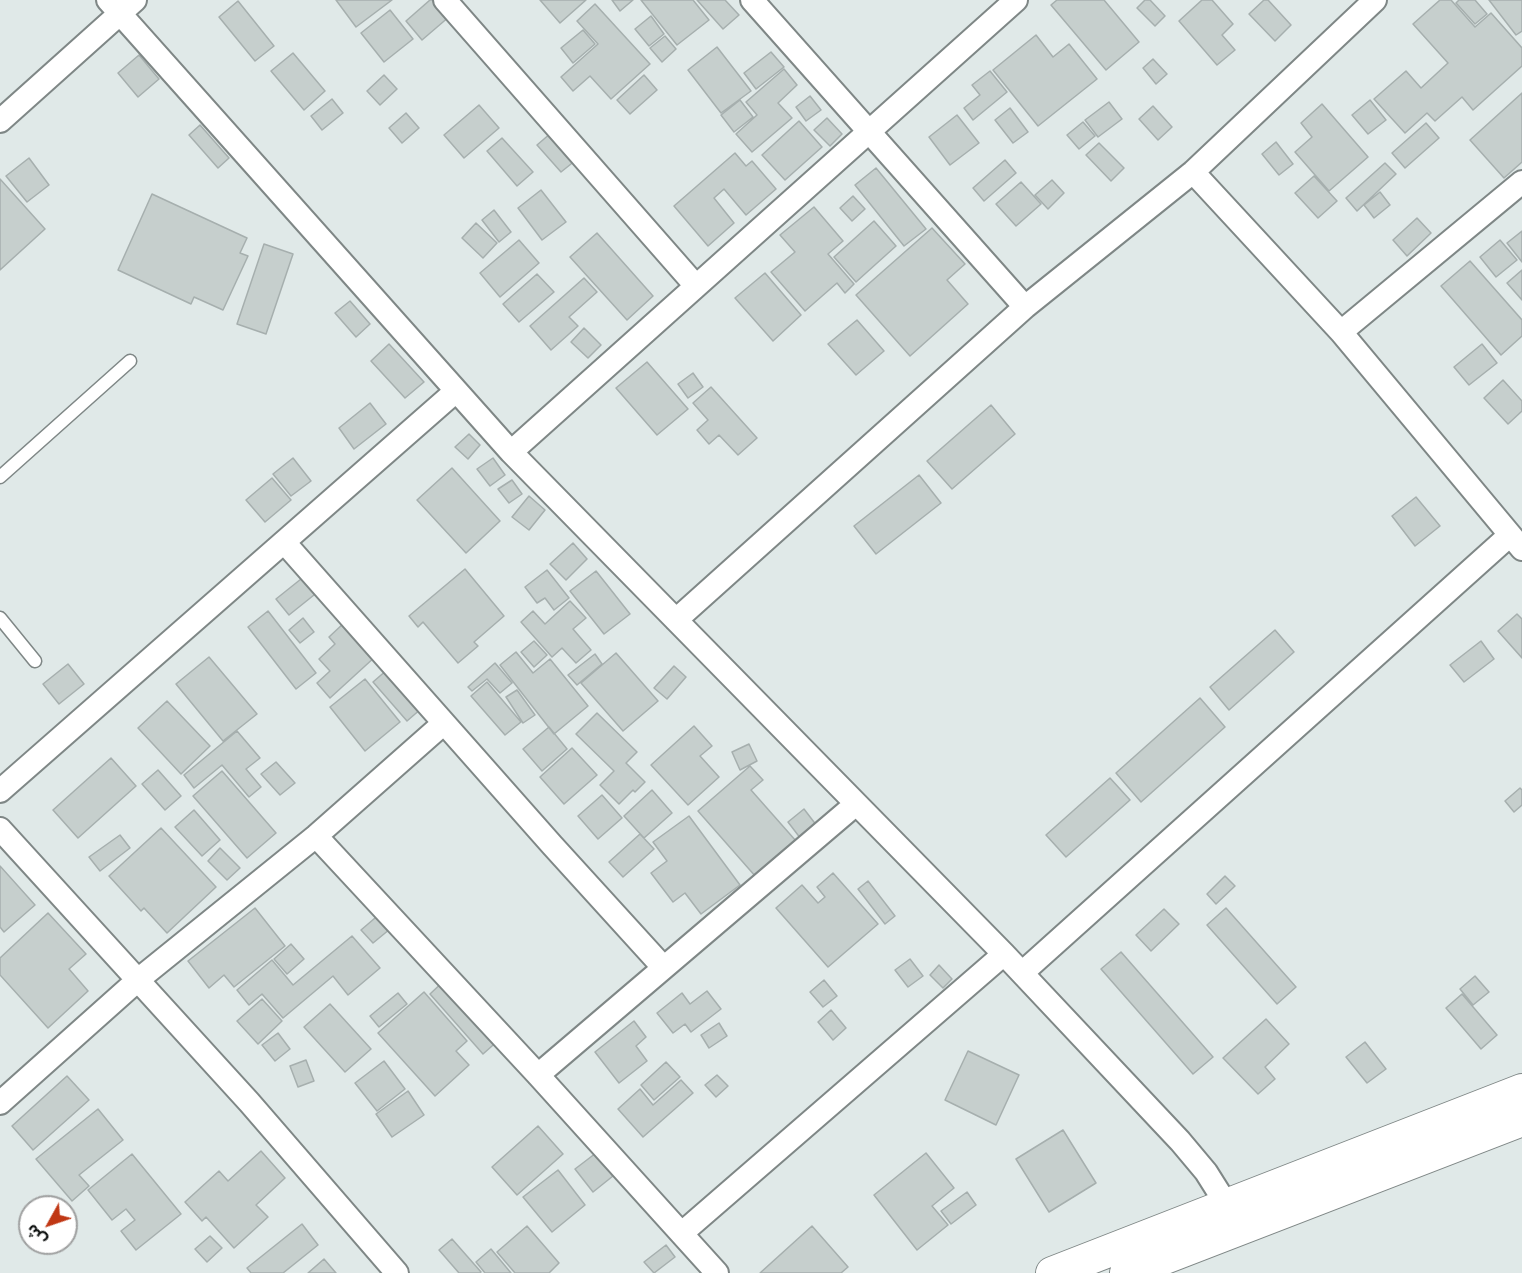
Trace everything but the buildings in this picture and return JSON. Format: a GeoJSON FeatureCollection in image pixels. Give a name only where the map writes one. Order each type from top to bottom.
{"type":"FeatureCollection","features":[{"type":"Feature","properties":{"kind":"street"},"geometry":{"type":"LineString","coordinates":[[445,0],[696,286]]}},
{"type":"Feature","properties":{"kind":"street"},"geometry":{"type":"LineString","coordinates":[[752,0],[1025,307]]}},
{"type":"Feature","properties":{"kind":"street"},"geometry":{"type":"LineString","coordinates":[[511,452],[1016,0]]}},
{"type":"Feature","properties":{"kind":"street"},"geometry":{"type":"LineString","coordinates":[[676,620],[1025,307],[1193,172],[1375,0]]}},
{"type":"Feature","properties":{"kind":"street"},"geometry":{"type":"LineString","coordinates":[[0,121],[121,5],[511,452],[1022,973],[1180,1141],[1206,1172],[1234,1217]]}},
{"type":"Feature","properties":{"kind":"street"},"geometry":{"type":"LineString","coordinates":[[1022,973],[1516,542],[1341,332],[1193,172]]}},
{"type":"Feature","properties":{"kind":"street"},"geometry":{"type":"LineString","coordinates":[[1341,332],[1522,182]]}},
{"type":"Feature","properties":{"kind":"street"},"geometry":{"type":"LineString","coordinates":[[0,791],[456,391]]}},
{"type":"Feature","properties":{"kind":"street"},"geometry":{"type":"LineString","coordinates":[[284,542],[663,967]]}},
{"type":"Feature","properties":{"kind":"street"},"geometry":{"type":"LineString","coordinates":[[0,1103],[139,979],[316,836],[444,723]]}},
{"type":"Feature","properties":{"kind":"street"},"geometry":{"type":"LineString","coordinates":[[538,1075],[856,804]]}},
{"type":"Feature","properties":{"kind":"street"},"geometry":{"type":"LineString","coordinates":[[0,829],[139,979],[397,1273]]}},
{"type":"Feature","properties":{"kind":"street"},"geometry":{"type":"LineString","coordinates":[[316,836],[538,1075],[717,1273]]}},
{"type":"Feature","properties":{"kind":"street"},"geometry":{"type":"LineString","coordinates":[[681,1233],[1004,954]]}},
{"type":"Feature","properties":{"kind":"street"},"geometry":{"type":"LineString","coordinates":[[1126,1273],[1234,1217],[1522,1090]]}},
{"type":"Feature","properties":{"kind":"street"},"geometry":{"type":"LineString","coordinates":[[1052,1273],[1234,1217],[1522,1120]]}},
{"type":"Feature","properties":{"kind":"lane"},"geometry":{"type":"LineString","coordinates":[[0,477],[130,361]]}},
{"type":"Feature","properties":{"kind":"lane"},"geometry":{"type":"LineString","coordinates":[[0,618],[35,661]]}}]}
